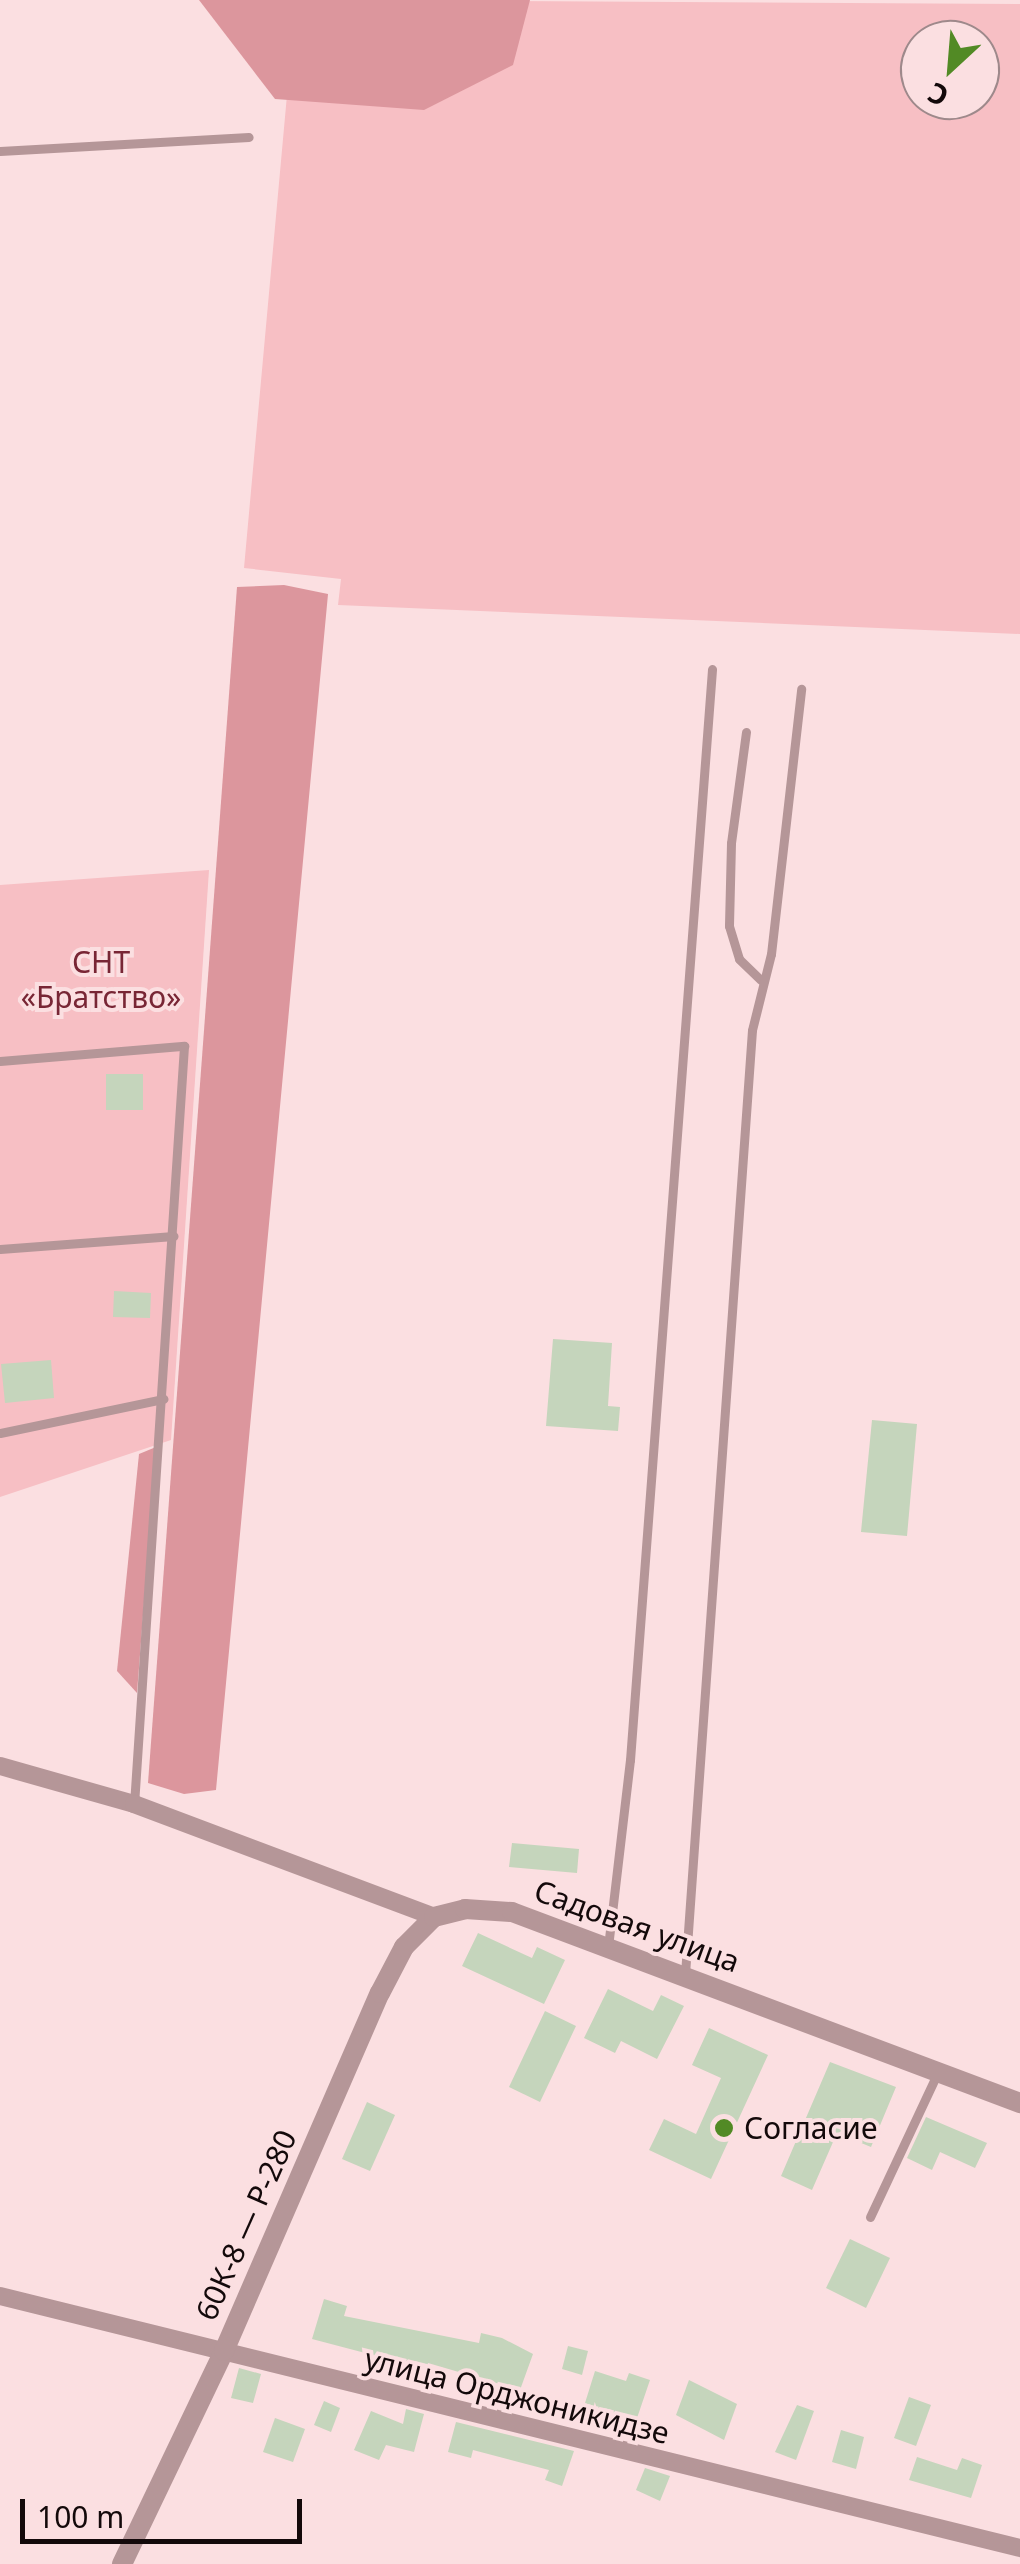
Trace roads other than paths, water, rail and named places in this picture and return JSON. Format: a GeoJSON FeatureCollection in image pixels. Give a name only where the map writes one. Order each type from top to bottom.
{"type":"FeatureCollection","features":[{"type":"Feature","properties":{"kind":"street","name":"Садовая улица"},"geometry":{"type":"LineString","coordinates":[[0,1766],[134,1804],[434,1917],[465,1910],[512,1912],[685,1974],[1020,2104]]}},
{"type":"Feature","properties":{"kind":"street","name":"60К-8 — Р-280"},"geometry":{"type":"LineString","coordinates":[[122,2564],[224,2352],[380,1993],[404,1948],[434,1917]]}},
{"type":"Feature","properties":{"kind":"street","name":"улица Орджоникидзе"},"geometry":{"type":"LineString","coordinates":[[0,2296],[1020,2548]]}},
{"type":"Feature","properties":{"kind":"lane"},"geometry":{"type":"LineString","coordinates":[[0,151],[249,137]]}},
{"type":"Feature","properties":{"kind":"lane"},"geometry":{"type":"LineString","coordinates":[[608,1947],[630,1760],[712,669]]}},
{"type":"Feature","properties":{"kind":"lane"},"geometry":{"type":"LineString","coordinates":[[685,1974],[716,1599],[727,1328],[760,980],[772,954],[788,838],[801,689]]}},
{"type":"Feature","properties":{"kind":"lane"},"geometry":{"type":"LineString","coordinates":[[746,732],[729,926],[738,958],[760,980]]}},
{"type":"Feature","properties":{"kind":"lane"},"geometry":{"type":"LineString","coordinates":[[0,1061],[184,1046],[134,1804]]}},
{"type":"Feature","properties":{"kind":"lane"},"geometry":{"type":"LineString","coordinates":[[0,1249],[174,1236]]}},
{"type":"Feature","properties":{"kind":"lane"},"geometry":{"type":"LineString","coordinates":[[0,1434],[163,1399]]}},
{"type":"Feature","properties":{"kind":"lane"},"geometry":{"type":"LineString","coordinates":[[870,2216],[938,2072]]}},
{"type":"Feature","properties":{"kind":"place","name":"Согласие"},"geometry":{"type":"Point","coordinates":[724,2128]}},
{"type":"Feature","properties":{"kind":"park label","name":"СНТ «Братство»"},"geometry":{"type":"Point","coordinates":[101,979]}}]}
